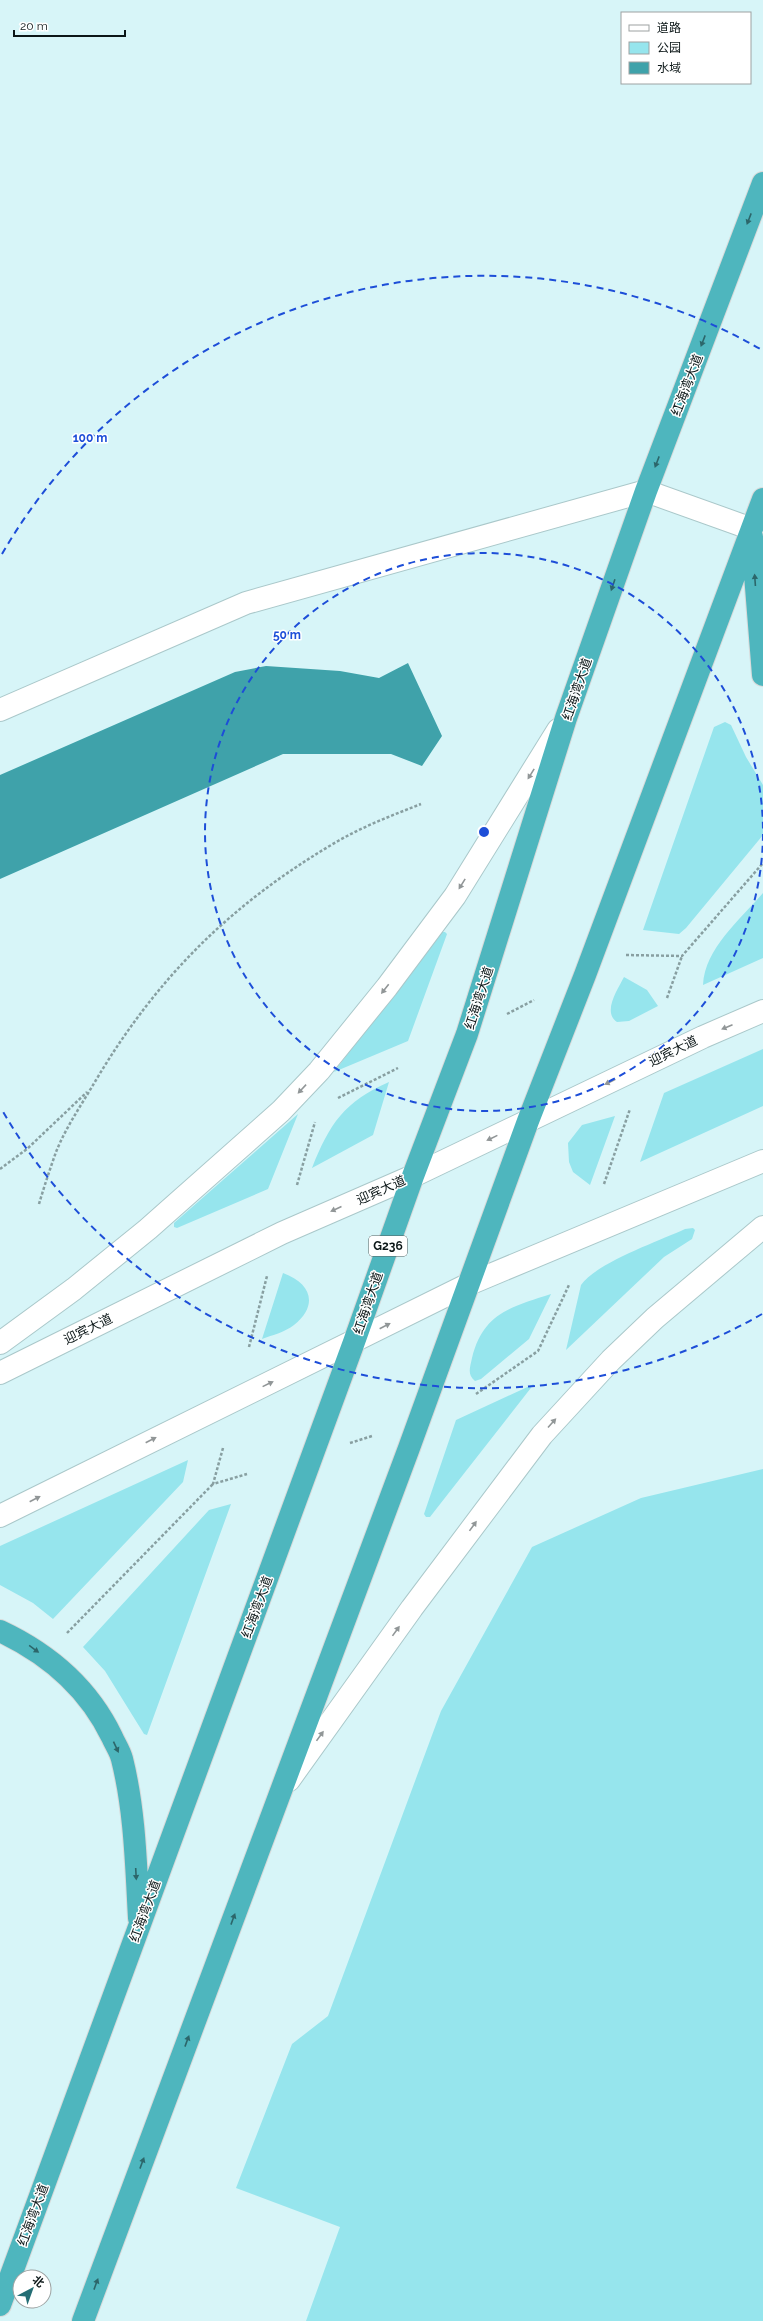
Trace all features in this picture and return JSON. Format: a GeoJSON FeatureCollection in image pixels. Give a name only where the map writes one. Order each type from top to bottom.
{"type":"FeatureCollection","features":[{"type":"Feature","properties":{"kind":"highway","name":"红海湾大道"},"geometry":{"type":"LineString","coordinates":[[0,2305],[354,1342],[413,1176],[468,1034],[566,718],[646,491],[763,183]]}},
{"type":"Feature","properties":{"kind":"highway"},"geometry":{"type":"LineString","coordinates":[[83,2321],[469,1284],[528,1121],[588,968],[763,498]]}},
{"type":"Feature","properties":{"kind":"highway"},"geometry":{"type":"LineString","coordinates":[[752,529],[763,675]]}},
{"type":"Feature","properties":{"kind":"highway"},"geometry":{"type":"LineString","coordinates":[[0,1630],[25,1643],[71,1677],[101,1713],[110,1732],[121,1757],[133,1820],[139,1926]]}},
{"type":"Feature","properties":{"kind":"main road"},"geometry":{"type":"LineString","coordinates":[[0,710],[246,603],[646,491],[752,529]]}},
{"type":"Feature","properties":{"kind":"main road"},"geometry":{"type":"LineString","coordinates":[[0,1343],[74,1289],[148,1229],[270,1121],[319,1071],[387,987],[455,896],[566,718]]}},
{"type":"Feature","properties":{"kind":"main road","name":"迎宾大道"},"geometry":{"type":"LineString","coordinates":[[0,1373],[282,1233],[413,1176],[703,1037],[763,1011]]}},
{"type":"Feature","properties":{"kind":"main road"},"geometry":{"type":"LineString","coordinates":[[0,1516],[469,1284],[763,1161]]}},
{"type":"Feature","properties":{"kind":"main road"},"geometry":{"type":"LineString","coordinates":[[281,1790],[422,1595],[542,1435],[610,1360],[655,1318],[763,1227]]}},
{"type":"Feature","properties":{"kind":"path"},"geometry":{"type":"LineString","coordinates":[[38,1204],[57,1152],[73,1118],[123,1036],[148,1001],[209,935],[265,888],[339,841],[421,804]]}},
{"type":"Feature","properties":{"kind":"path"},"geometry":{"type":"LineString","coordinates":[[667,998],[682,956],[763,863]]}},
{"type":"Feature","properties":{"kind":"path"},"geometry":{"type":"LineString","coordinates":[[626,955],[682,956]]}},
{"type":"Feature","properties":{"kind":"path"},"geometry":{"type":"LineString","coordinates":[[499,1017],[534,1000]]}},
{"type":"Feature","properties":{"kind":"path"},"geometry":{"type":"LineString","coordinates":[[332,1101],[398,1068]]}},
{"type":"Feature","properties":{"kind":"path"},"geometry":{"type":"LineString","coordinates":[[0,1169],[27,1149],[91,1089]]}},
{"type":"Feature","properties":{"kind":"path"},"geometry":{"type":"LineString","coordinates":[[604,1184],[630,1109]]}},
{"type":"Feature","properties":{"kind":"path"},"geometry":{"type":"LineString","coordinates":[[297,1185],[317,1114]]}},
{"type":"Feature","properties":{"kind":"path"},"geometry":{"type":"LineString","coordinates":[[249,1347],[268,1276]]}},
{"type":"Feature","properties":{"kind":"path"},"geometry":{"type":"LineString","coordinates":[[476,1394],[538,1351],[569,1285]]}},
{"type":"Feature","properties":{"kind":"path"},"geometry":{"type":"LineString","coordinates":[[344,1444],[372,1436]]}},
{"type":"Feature","properties":{"kind":"path"},"geometry":{"type":"LineString","coordinates":[[67,1633],[213,1484],[223,1448]]}},
{"type":"Feature","properties":{"kind":"path"},"geometry":{"type":"LineString","coordinates":[[213,1484],[247,1474]]}},
{"type":"Feature","properties":{"kind":"green space"},"geometry":{"type":"Polygon","coordinates":[[[725,722],[731,725],[746,757],[763,785],[763,835],[686,928],[679,934],[643,930],[714,727],[725,722]]]}},
{"type":"Feature","properties":{"kind":"green space"},"geometry":{"type":"Polygon","coordinates":[[[763,893],[763,958],[703,985],[705,972],[717,947],[734,924],[763,893]]]}},
{"type":"Feature","properties":{"kind":"green space"},"geometry":{"type":"Polygon","coordinates":[[[440,932],[445,932],[447,934],[408,1041],[334,1072],[440,932]]]}},
{"type":"Feature","properties":{"kind":"green space"},"geometry":{"type":"Polygon","coordinates":[[[624,977],[647,990],[658,1006],[629,1021],[617,1022],[613,1018],[611,1007],[615,994],[624,977]]]}},
{"type":"Feature","properties":{"kind":"green space"},"geometry":{"type":"Polygon","coordinates":[[[763,1049],[763,1106],[640,1162],[664,1093],[763,1049]]]}},
{"type":"Feature","properties":{"kind":"green space"},"geometry":{"type":"Polygon","coordinates":[[[389,1082],[373,1135],[312,1168],[325,1138],[340,1116],[361,1098],[389,1082]]]}},
{"type":"Feature","properties":{"kind":"green space"},"geometry":{"type":"Polygon","coordinates":[[[298,1114],[268,1189],[177,1228],[174,1227],[174,1223],[298,1114]]]}},
{"type":"Feature","properties":{"kind":"green space"},"geometry":{"type":"Polygon","coordinates":[[[615,1116],[590,1185],[573,1172],[569,1162],[568,1143],[582,1125],[615,1116]]]}},
{"type":"Feature","properties":{"kind":"green space"},"geometry":{"type":"Polygon","coordinates":[[[693,1228],[695,1230],[692,1239],[664,1257],[566,1350],[581,1285],[589,1277],[600,1269],[629,1253],[685,1229],[693,1228]]]}},
{"type":"Feature","properties":{"kind":"green space"},"geometry":{"type":"Polygon","coordinates":[[[283,1273],[293,1277],[305,1289],[309,1302],[307,1310],[294,1325],[279,1333],[262,1339],[283,1273]]]}},
{"type":"Feature","properties":{"kind":"green space"},"geometry":{"type":"Polygon","coordinates":[[[551,1294],[529,1339],[481,1379],[475,1381],[470,1373],[472,1358],[483,1331],[491,1321],[511,1308],[551,1294]]]}},
{"type":"Feature","properties":{"kind":"green space"},"geometry":{"type":"Polygon","coordinates":[[[534,1384],[430,1517],[426,1517],[424,1514],[456,1420],[534,1384]]]}},
{"type":"Feature","properties":{"kind":"green space"},"geometry":{"type":"Polygon","coordinates":[[[188,1460],[183,1482],[53,1619],[33,1603],[0,1585],[0,1546],[188,1460]]]}},
{"type":"Feature","properties":{"kind":"green space"},"geometry":{"type":"Polygon","coordinates":[[[763,1469],[763,2321],[306,2321],[340,2227],[236,2188],[292,2044],[328,2016],[441,1711],[532,1547],[641,1498],[763,1469]]]}},
{"type":"Feature","properties":{"kind":"green space"},"geometry":{"type":"Polygon","coordinates":[[[231,1504],[147,1735],[144,1734],[105,1671],[83,1647],[209,1510],[231,1504]]]}},
{"type":"Feature","properties":{"kind":"water"},"geometry":{"type":"Polygon","coordinates":[[[408,663],[442,736],[422,766],[391,754],[283,754],[0,879],[0,775],[235,672],[266,666],[340,671],[379,678],[408,663]]]}}]}
